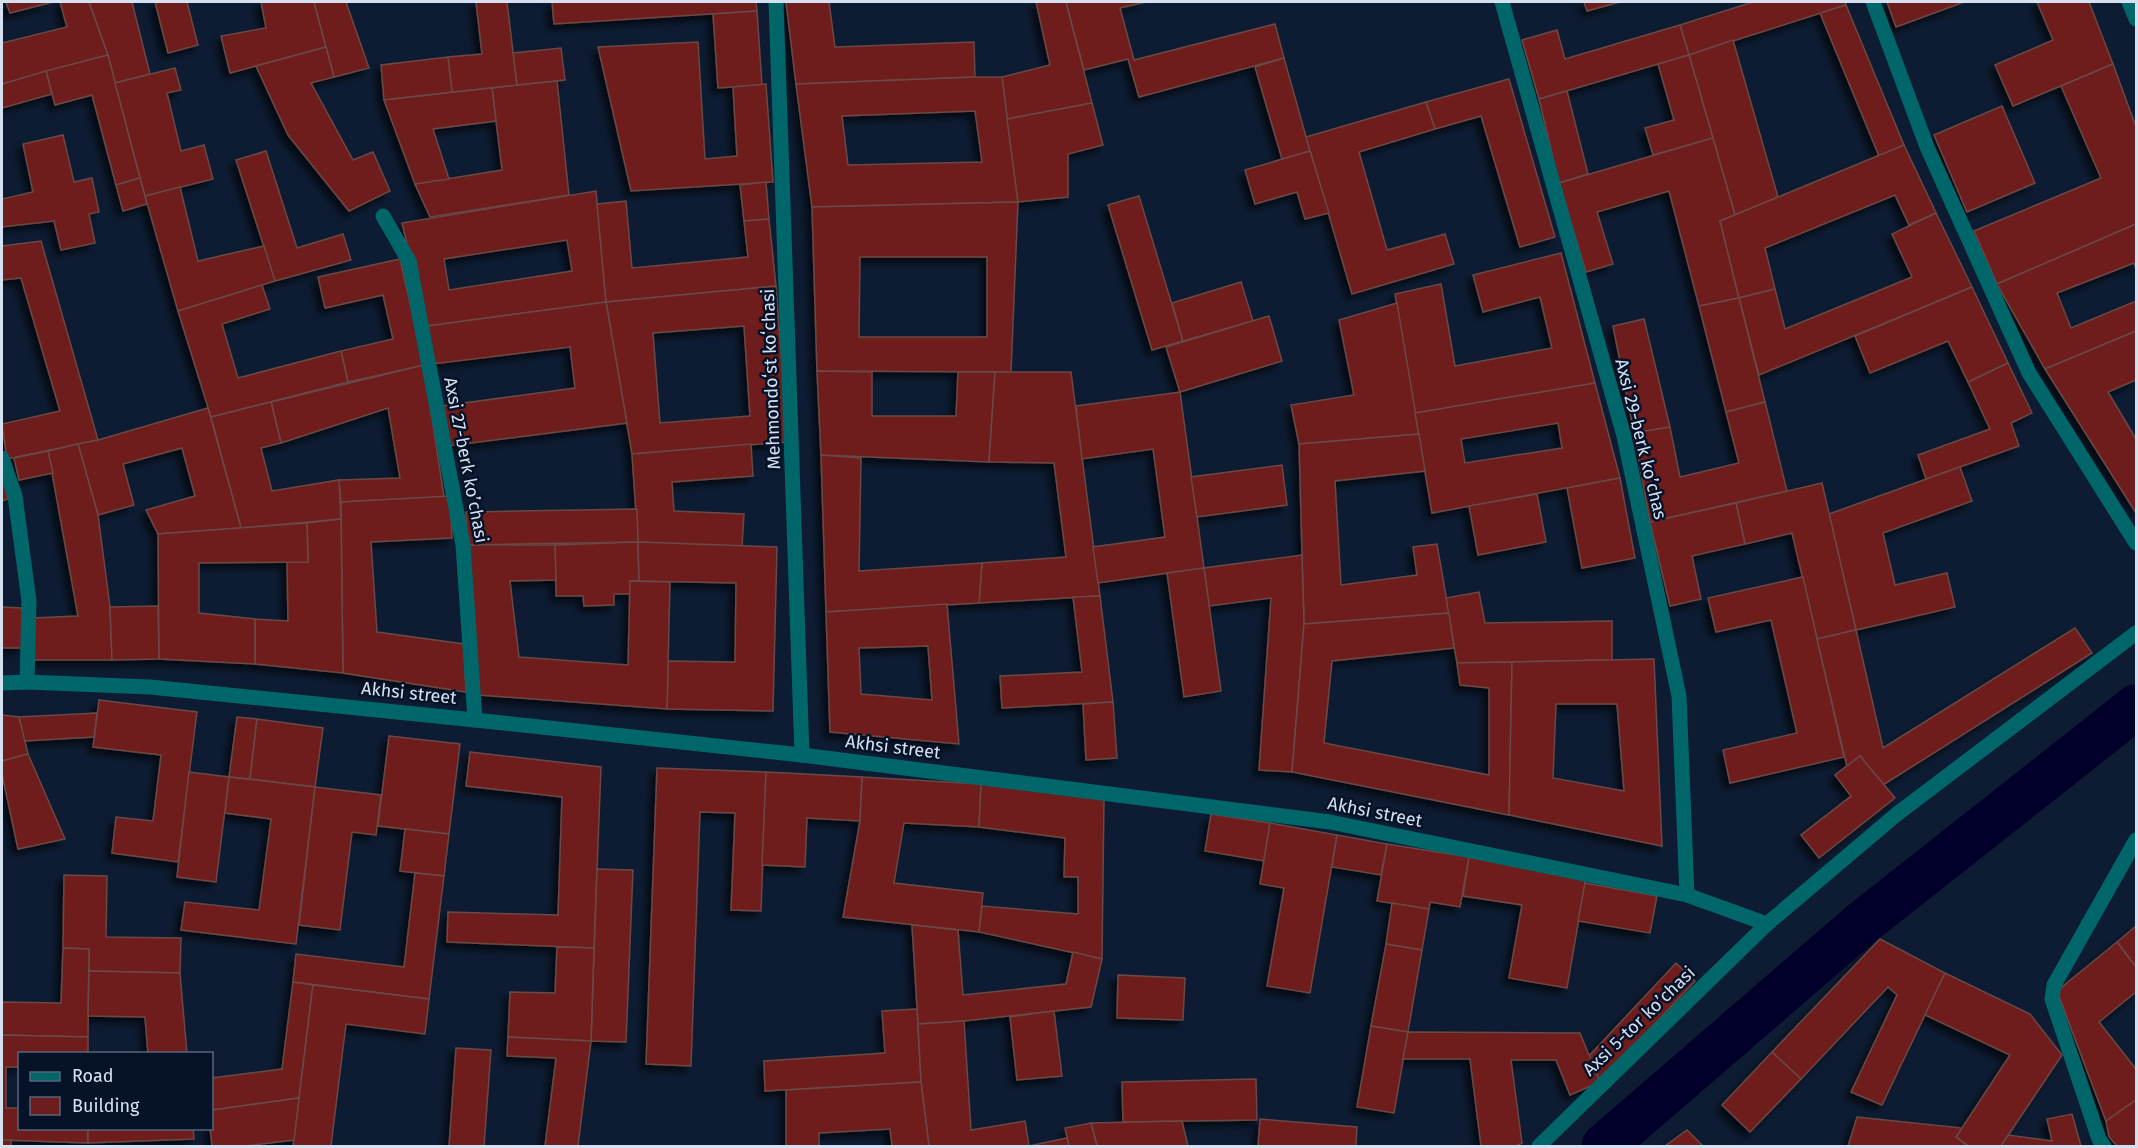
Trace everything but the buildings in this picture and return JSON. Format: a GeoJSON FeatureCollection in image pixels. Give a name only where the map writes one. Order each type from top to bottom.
{"type":"FeatureCollection","features":[{"type":"Feature","properties":{"kind":"street","name":"Mehmondoʻst koʻchasi"},"geometry":{"type":"LineString","coordinates":[[776,2],[802,755]]}},
{"type":"Feature","properties":{"kind":"street","name":"Аxsi 29-berk koʼchas"},"geometry":{"type":"LineString","coordinates":[[1502,2],[1623,436],[1679,696],[1687,895]]}},
{"type":"Feature","properties":{"kind":"street"},"geometry":{"type":"LineString","coordinates":[[1873,2],[1927,147],[2029,373],[2136,543]]}},
{"type":"Feature","properties":{"kind":"street"},"geometry":{"type":"LineString","coordinates":[[2129,2],[2136,19]]}},
{"type":"Feature","properties":{"kind":"street","name":"Аxsi 27-berk koʼchasi"},"geometry":{"type":"LineString","coordinates":[[383,216],[408,261],[463,545],[475,720]]}},
{"type":"Feature","properties":{"kind":"street"},"geometry":{"type":"LineString","coordinates":[[2,458],[15,496],[29,601],[27,682]]}},
{"type":"Feature","properties":{"kind":"street","name":"Аxsi 5-tor koʼchasi"},"geometry":{"type":"LineString","coordinates":[[1539,1146],[1767,924],[1897,814],[2136,633]]}},
{"type":"Feature","properties":{"kind":"street","name":"Akhsi street"},"geometry":{"type":"LineString","coordinates":[[2,683],[150,687],[475,720],[802,755],[1330,822],[1687,895],[1767,924]]}},
{"type":"Feature","properties":{"kind":"street"},"geometry":{"type":"LineString","coordinates":[[2104,1146],[2099,1139],[2052,999],[2054,985],[2136,840]]}},
{"type":"Feature","properties":{"kind":"waterway"},"geometry":{"type":"LineString","coordinates":[[1604,1146],[1861,924],[2136,707]]}}]}
